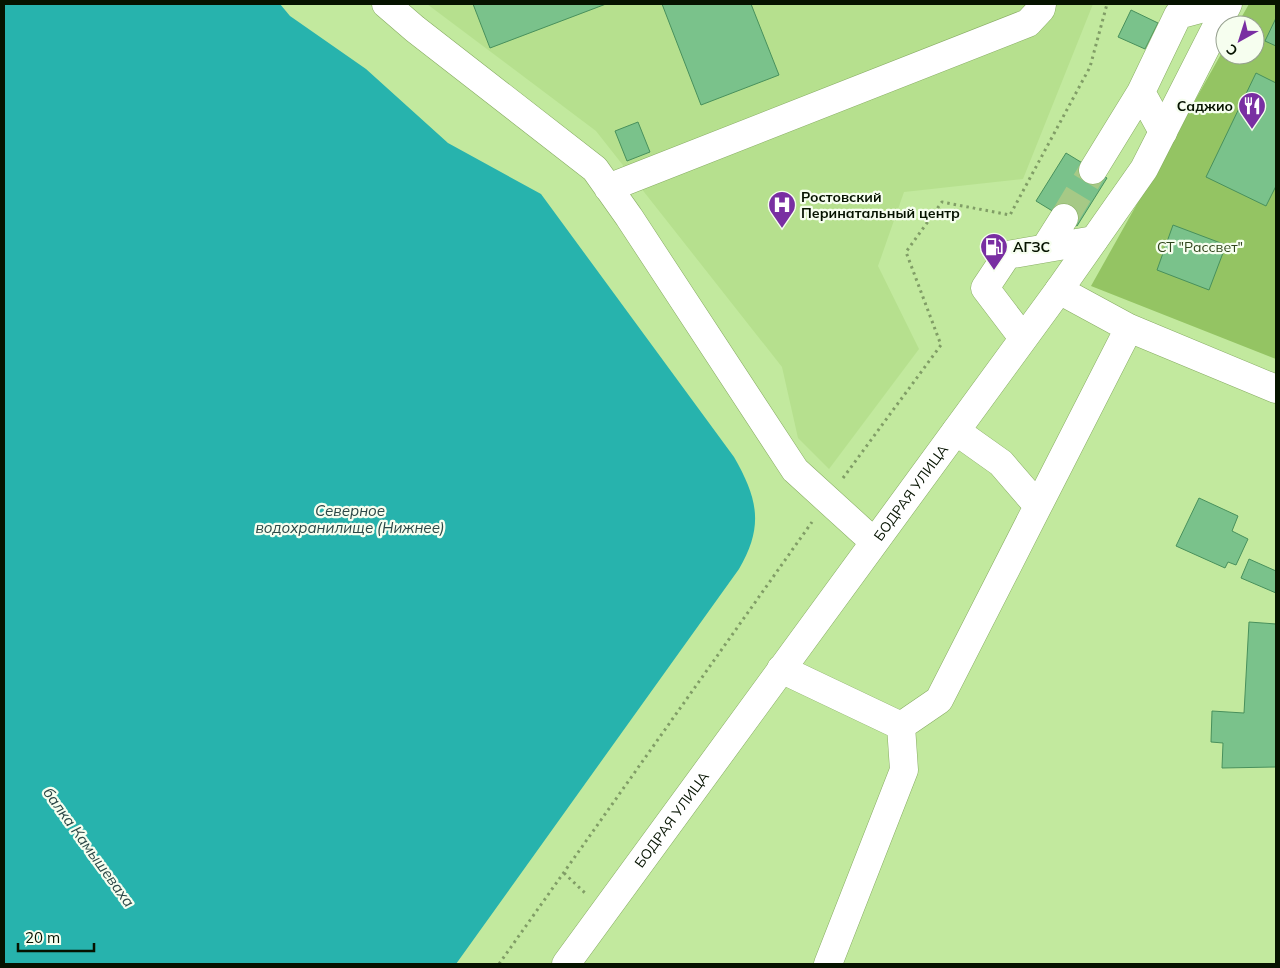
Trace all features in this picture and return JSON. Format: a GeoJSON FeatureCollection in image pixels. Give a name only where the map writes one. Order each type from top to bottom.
{"type":"FeatureCollection","features":[{"type":"Feature","properties":{"kind":"main road"},"geometry":{"type":"LineString","coordinates":[[386,4],[415,29],[594,169],[795,470],[874,542]]}},
{"type":"Feature","properties":{"kind":"main road"},"geometry":{"type":"LineString","coordinates":[[608,188],[1028,23],[1041,9],[1042,4]]}},
{"type":"Feature","properties":{"kind":"main road"},"geometry":{"type":"LineString","coordinates":[[1093,170],[1142,92],[1178,15],[1218,4]]}},
{"type":"Feature","properties":{"kind":"main road","name":"БОДРАЯ УЛИЦА"},"geometry":{"type":"LineString","coordinates":[[566,964],[1058,290],[1144,169],[1228,4]]}},
{"type":"Feature","properties":{"kind":"main road"},"geometry":{"type":"LineString","coordinates":[[1142,92],[1163,132]]}},
{"type":"Feature","properties":{"kind":"main road"},"geometry":{"type":"LineString","coordinates":[[1044,248],[1064,218]]}},
{"type":"Feature","properties":{"kind":"main road"},"geometry":{"type":"LineString","coordinates":[[1023,338],[986,288],[1007,255],[1094,240]]}},
{"type":"Feature","properties":{"kind":"main road"},"geometry":{"type":"LineString","coordinates":[[1058,290],[1129,328],[1276,388]]}},
{"type":"Feature","properties":{"kind":"main road"},"geometry":{"type":"LineString","coordinates":[[901,726],[939,700],[1129,328]]}},
{"type":"Feature","properties":{"kind":"main road"},"geometry":{"type":"LineString","coordinates":[[956,430],[1002,463],[1038,506]]}},
{"type":"Feature","properties":{"kind":"main road"},"geometry":{"type":"LineString","coordinates":[[780,669],[901,726]]}},
{"type":"Feature","properties":{"kind":"main road"},"geometry":{"type":"LineString","coordinates":[[828,964],[904,770],[901,726]]}},
{"type":"Feature","properties":{"kind":"shaded area","name":"Ростовский Перинатальный центр"},"geometry":{"type":"Polygon","coordinates":[[[427,4],[1093,4],[1023,179],[904,192],[878,266],[919,349],[829,469],[798,438],[782,367],[596,131],[427,4]]]}},
{"type":"Feature","properties":{"kind":"green space","name":"СТ \"Рассвет\""},"geometry":{"type":"Polygon","coordinates":[[[1249,4],[1276,4],[1276,359],[1091,286],[1215,65],[1265,65],[1265,15],[1243,15],[1249,4]]]}},
{"type":"Feature","properties":{"kind":"water","name":"Северное водохранилище (Нижнее)"},"geometry":{"type":"Polygon","coordinates":[[[4,4],[280,4],[290,16],[366,69],[448,143],[541,194],[734,457],[742,472],[753,500],[755,526],[747,554],[739,569],[456,964],[4,964],[4,4]]]}},
{"type":"Feature","properties":{"kind":"building"},"geometry":{"type":"Polygon","coordinates":[[[473,4],[606,4],[490,48],[473,4]]]}},
{"type":"Feature","properties":{"kind":"building"},"geometry":{"type":"Polygon","coordinates":[[[662,4],[751,4],[779,75],[701,105],[662,4]]]}},
{"type":"Feature","properties":{"kind":"building"},"geometry":{"type":"Polygon","coordinates":[[[1131,10],[1158,23],[1145,49],[1118,37],[1131,10]]]}},
{"type":"Feature","properties":{"kind":"building"},"geometry":{"type":"Polygon","coordinates":[[[1276,18],[1276,46],[1265,41],[1276,18]]]}},
{"type":"Feature","properties":{"kind":"building","name":"Саджио"},"geometry":{"type":"Polygon","coordinates":[[[1256,73],[1276,83],[1276,186],[1266,206],[1206,177],[1256,73]]]}},
{"type":"Feature","properties":{"kind":"building"},"geometry":{"type":"Polygon","coordinates":[[[638,122],[650,152],[627,161],[615,131],[638,122]]]}},
{"type":"Feature","properties":{"kind":"building"},"geometry":{"type":"Polygon","coordinates":[[[1066,153],[1107,178],[1077,226],[1036,201],[1066,153]]]}},
{"type":"Feature","properties":{"kind":"building"},"geometry":{"type":"Polygon","coordinates":[[[1173,225],[1226,245],[1209,290],[1157,270],[1173,225]]]}},
{"type":"Feature","properties":{"kind":"building"},"geometry":{"type":"Polygon","coordinates":[[[1199,498],[1238,516],[1232,531],[1248,539],[1236,565],[1228,562],[1225,568],[1176,546],[1199,498]]]}},
{"type":"Feature","properties":{"kind":"building"},"geometry":{"type":"Polygon","coordinates":[[[1249,559],[1276,571],[1276,593],[1241,578],[1249,559]]]}},
{"type":"Feature","properties":{"kind":"building"},"geometry":{"type":"Polygon","coordinates":[[[1249,622],[1276,624],[1276,767],[1222,768],[1223,743],[1211,742],[1212,711],[1244,713],[1249,622]]]}},
{"type":"Feature","properties":{"kind":"tunnel"},"geometry":{"type":"LineString","coordinates":[[1064,218],[1093,170]]}},
{"type":"Feature","properties":{"kind":"place","name":"Саджио"},"geometry":{"type":"Point","coordinates":[1252,130]}},
{"type":"Feature","properties":{"kind":"place","name":"Ростовский Перинатальный центр"},"geometry":{"type":"Point","coordinates":[782,229]}},
{"type":"Feature","properties":{"kind":"place","name":"АГЗС"},"geometry":{"type":"Point","coordinates":[994,271]}},
{"type":"Feature","properties":{"kind":"water label","name":"балка Камышеваха"},"geometry":{"type":"Point","coordinates":[89,847]}}]}
